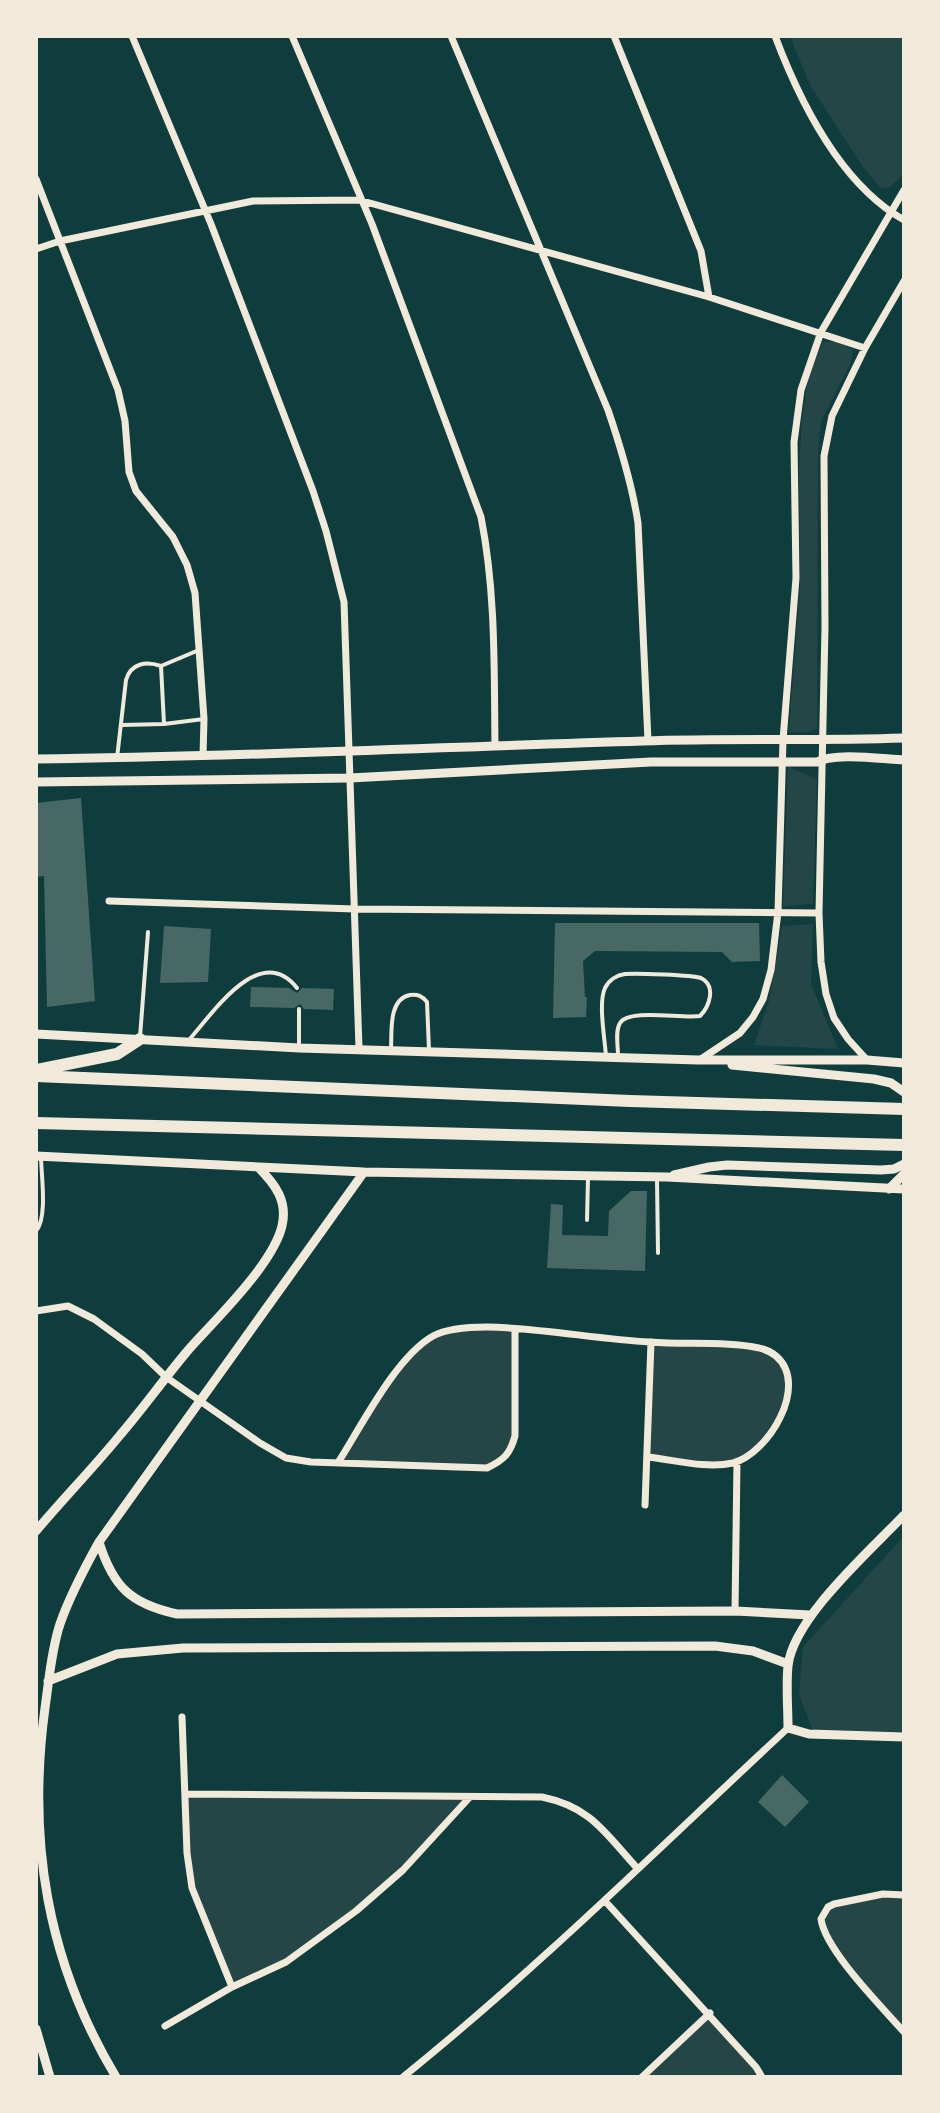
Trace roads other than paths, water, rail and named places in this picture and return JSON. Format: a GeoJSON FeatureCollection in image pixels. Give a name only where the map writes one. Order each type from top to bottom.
{"type":"FeatureCollection","features":[{"type":"Feature","properties":{"kind":"highway"},"geometry":{"type":"LineString","coordinates":[[36,1073],[117,1054],[140,1039]]}},
{"type":"Feature","properties":{"kind":"highway"},"geometry":{"type":"LineString","coordinates":[[36,1073],[630,1101],[904,1109]]}},
{"type":"Feature","properties":{"kind":"highway"},"geometry":{"type":"LineString","coordinates":[[36,1123],[904,1145]]}},
{"type":"Feature","properties":{"kind":"street"},"geometry":{"type":"LineString","coordinates":[[132,36],[205,210],[326,531],[344,602],[359,1048]]}},
{"type":"Feature","properties":{"kind":"street"},"geometry":{"type":"LineString","coordinates":[[292,36],[359,200],[372,224],[481,517],[494,612],[495,746]]}},
{"type":"Feature","properties":{"kind":"street"},"geometry":{"type":"LineString","coordinates":[[451,36],[608,410],[633,489],[638,523],[648,741]]}},
{"type":"Feature","properties":{"kind":"street"},"geometry":{"type":"LineString","coordinates":[[614,36],[701,251],[709,297]]}},
{"type":"Feature","properties":{"kind":"street"},"geometry":{"type":"LineString","coordinates":[[775,36],[801,97],[822,136],[842,164],[890,213],[904,220]]}},
{"type":"Feature","properties":{"kind":"street"},"geometry":{"type":"LineString","coordinates":[[36,179],[118,390],[125,421],[129,472],[136,491],[173,537],[187,565],[195,593],[204,719],[203,756]]}},
{"type":"Feature","properties":{"kind":"street"},"geometry":{"type":"LineString","coordinates":[[698,1060],[740,1033],[753,1017],[763,999],[771,970],[778,912],[783,740],[796,578],[796,415],[804,376],[821,332],[904,190]]}},
{"type":"Feature","properties":{"kind":"street"},"geometry":{"type":"LineString","coordinates":[[36,249],[60,241],[253,201],[359,200],[709,297],[865,348]]}},
{"type":"Feature","properties":{"kind":"street"},"geometry":{"type":"LineString","coordinates":[[867,1060],[834,1018],[821,962],[825,442],[832,416],[865,348],[904,281]]}},
{"type":"Feature","properties":{"kind":"street"},"geometry":{"type":"LineString","coordinates":[[36,759],[350,753],[648,741],[904,738]]}},
{"type":"Feature","properties":{"kind":"street"},"geometry":{"type":"LineString","coordinates":[[36,782],[350,778],[651,762],[904,760]]}},
{"type":"Feature","properties":{"kind":"street"},"geometry":{"type":"LineString","coordinates":[[109,901],[355,909],[819,913]]}},
{"type":"Feature","properties":{"kind":"street"},"geometry":{"type":"LineString","coordinates":[[36,1034],[299,1048],[904,1063]]}},
{"type":"Feature","properties":{"kind":"street"},"geometry":{"type":"LineString","coordinates":[[698,1060],[874,1079],[891,1083],[904,1092]]}},
{"type":"Feature","properties":{"kind":"street"},"geometry":{"type":"LineString","coordinates":[[38,1156],[364,1172],[662,1177],[904,1189]]}},
{"type":"Feature","properties":{"kind":"street"},"geometry":{"type":"LineString","coordinates":[[662,1177],[727,1165],[881,1170],[904,1164]]}},
{"type":"Feature","properties":{"kind":"street"},"geometry":{"type":"LineString","coordinates":[[36,1531],[120,1436],[276,1243],[283,1224],[282,1198],[258,1167]]}},
{"type":"Feature","properties":{"kind":"street"},"geometry":{"type":"LineString","coordinates":[[116,2077],[80,2007],[41,1892],[37,1802],[40,1743],[59,1627],[76,1583],[99,1542],[364,1172]]}},
{"type":"Feature","properties":{"kind":"street"},"geometry":{"type":"LineString","coordinates":[[889,1189],[904,1174]]}},
{"type":"Feature","properties":{"kind":"street"},"geometry":{"type":"LineString","coordinates":[[36,1311],[68,1306],[94,1319],[199,1401],[286,1458],[311,1462],[487,1468],[503,1461],[511,1451],[515,1436],[515,1329]]}},
{"type":"Feature","properties":{"kind":"street"},"geometry":{"type":"LineString","coordinates":[[339,1461],[406,1358],[436,1334],[458,1329],[515,1329],[758,1348],[774,1354],[783,1365],[788,1386],[785,1408],[772,1433],[737,1462],[718,1466],[648,1457]]}},
{"type":"Feature","properties":{"kind":"street"},"geometry":{"type":"LineString","coordinates":[[645,1505],[651,1342]]}},
{"type":"Feature","properties":{"kind":"street"},"geometry":{"type":"LineString","coordinates":[[735,1611],[737,1462]]}},
{"type":"Feature","properties":{"kind":"street"},"geometry":{"type":"LineString","coordinates":[[403,2077],[460,2032],[605,1901],[788,1728],[788,1664],[810,1615],[904,1515]]}},
{"type":"Feature","properties":{"kind":"street"},"geometry":{"type":"LineString","coordinates":[[99,1542],[105,1564],[117,1584],[135,1600],[177,1614],[735,1611],[810,1615]]}},
{"type":"Feature","properties":{"kind":"street"},"geometry":{"type":"LineString","coordinates":[[48,1681],[117,1654],[183,1648],[715,1646],[753,1651],[788,1664]]}},
{"type":"Feature","properties":{"kind":"street"},"geometry":{"type":"LineString","coordinates":[[182,1717],[187,1853],[192,1888],[232,1987]]}},
{"type":"Feature","properties":{"kind":"street"},"geometry":{"type":"LineString","coordinates":[[788,1728],[809,1734],[904,1737]]}},
{"type":"Feature","properties":{"kind":"street"},"geometry":{"type":"LineString","coordinates":[[185,1794],[542,1797],[566,1802],[587,1814],[637,1868]]}},
{"type":"Feature","properties":{"kind":"street"},"geometry":{"type":"LineString","coordinates":[[165,2026],[232,1987],[286,1962],[356,1911],[403,1870],[469,1798]]}},
{"type":"Feature","properties":{"kind":"street"},"geometry":{"type":"LineString","coordinates":[[904,1895],[883,1894],[834,1904],[828,1907],[821,1919],[829,1940],[844,1962],[904,2032]]}},
{"type":"Feature","properties":{"kind":"street"},"geometry":{"type":"LineString","coordinates":[[605,1901],[710,2013],[762,2077]]}},
{"type":"Feature","properties":{"kind":"street"},"geometry":{"type":"LineString","coordinates":[[642,2077],[710,2013]]}},
{"type":"Feature","properties":{"kind":"street"},"geometry":{"type":"LineString","coordinates":[[36,2029],[50,2077]]}},
{"type":"Feature","properties":{"kind":"lane"},"geometry":{"type":"LineString","coordinates":[[117,758],[128,673],[137,665],[147,663],[161,666],[199,650]]}},
{"type":"Feature","properties":{"kind":"lane"},"geometry":{"type":"LineString","coordinates":[[161,666],[164,724]]}},
{"type":"Feature","properties":{"kind":"lane"},"geometry":{"type":"LineString","coordinates":[[122,725],[204,719]]}},
{"type":"Feature","properties":{"kind":"lane"},"geometry":{"type":"LineString","coordinates":[[140,1039],[148,932]]}},
{"type":"Feature","properties":{"kind":"lane"},"geometry":{"type":"LineString","coordinates":[[187,1043],[246,980],[260,973],[270,972],[289,978],[297,988]]}},
{"type":"Feature","properties":{"kind":"lane"},"geometry":{"type":"LineString","coordinates":[[606,1057],[602,1004],[603,990],[609,981],[627,974],[693,977],[706,981],[710,988],[710,1001],[700,1016],[632,1015],[622,1021],[618,1030],[618,1057]]}},
{"type":"Feature","properties":{"kind":"lane"},"geometry":{"type":"LineString","coordinates":[[391,1049],[395,1006],[400,998],[413,994],[427,1002],[429,1050]]}},
{"type":"Feature","properties":{"kind":"lane"},"geometry":{"type":"LineString","coordinates":[[299,1009],[299,1048]]}},
{"type":"Feature","properties":{"kind":"lane"},"geometry":{"type":"LineString","coordinates":[[36,1231],[43,1216],[38,1156]]}},
{"type":"Feature","properties":{"kind":"lane"},"geometry":{"type":"LineString","coordinates":[[587,1220],[588,1176]]}},
{"type":"Feature","properties":{"kind":"lane"},"geometry":{"type":"LineString","coordinates":[[658,1253],[662,1177]]}}]}
